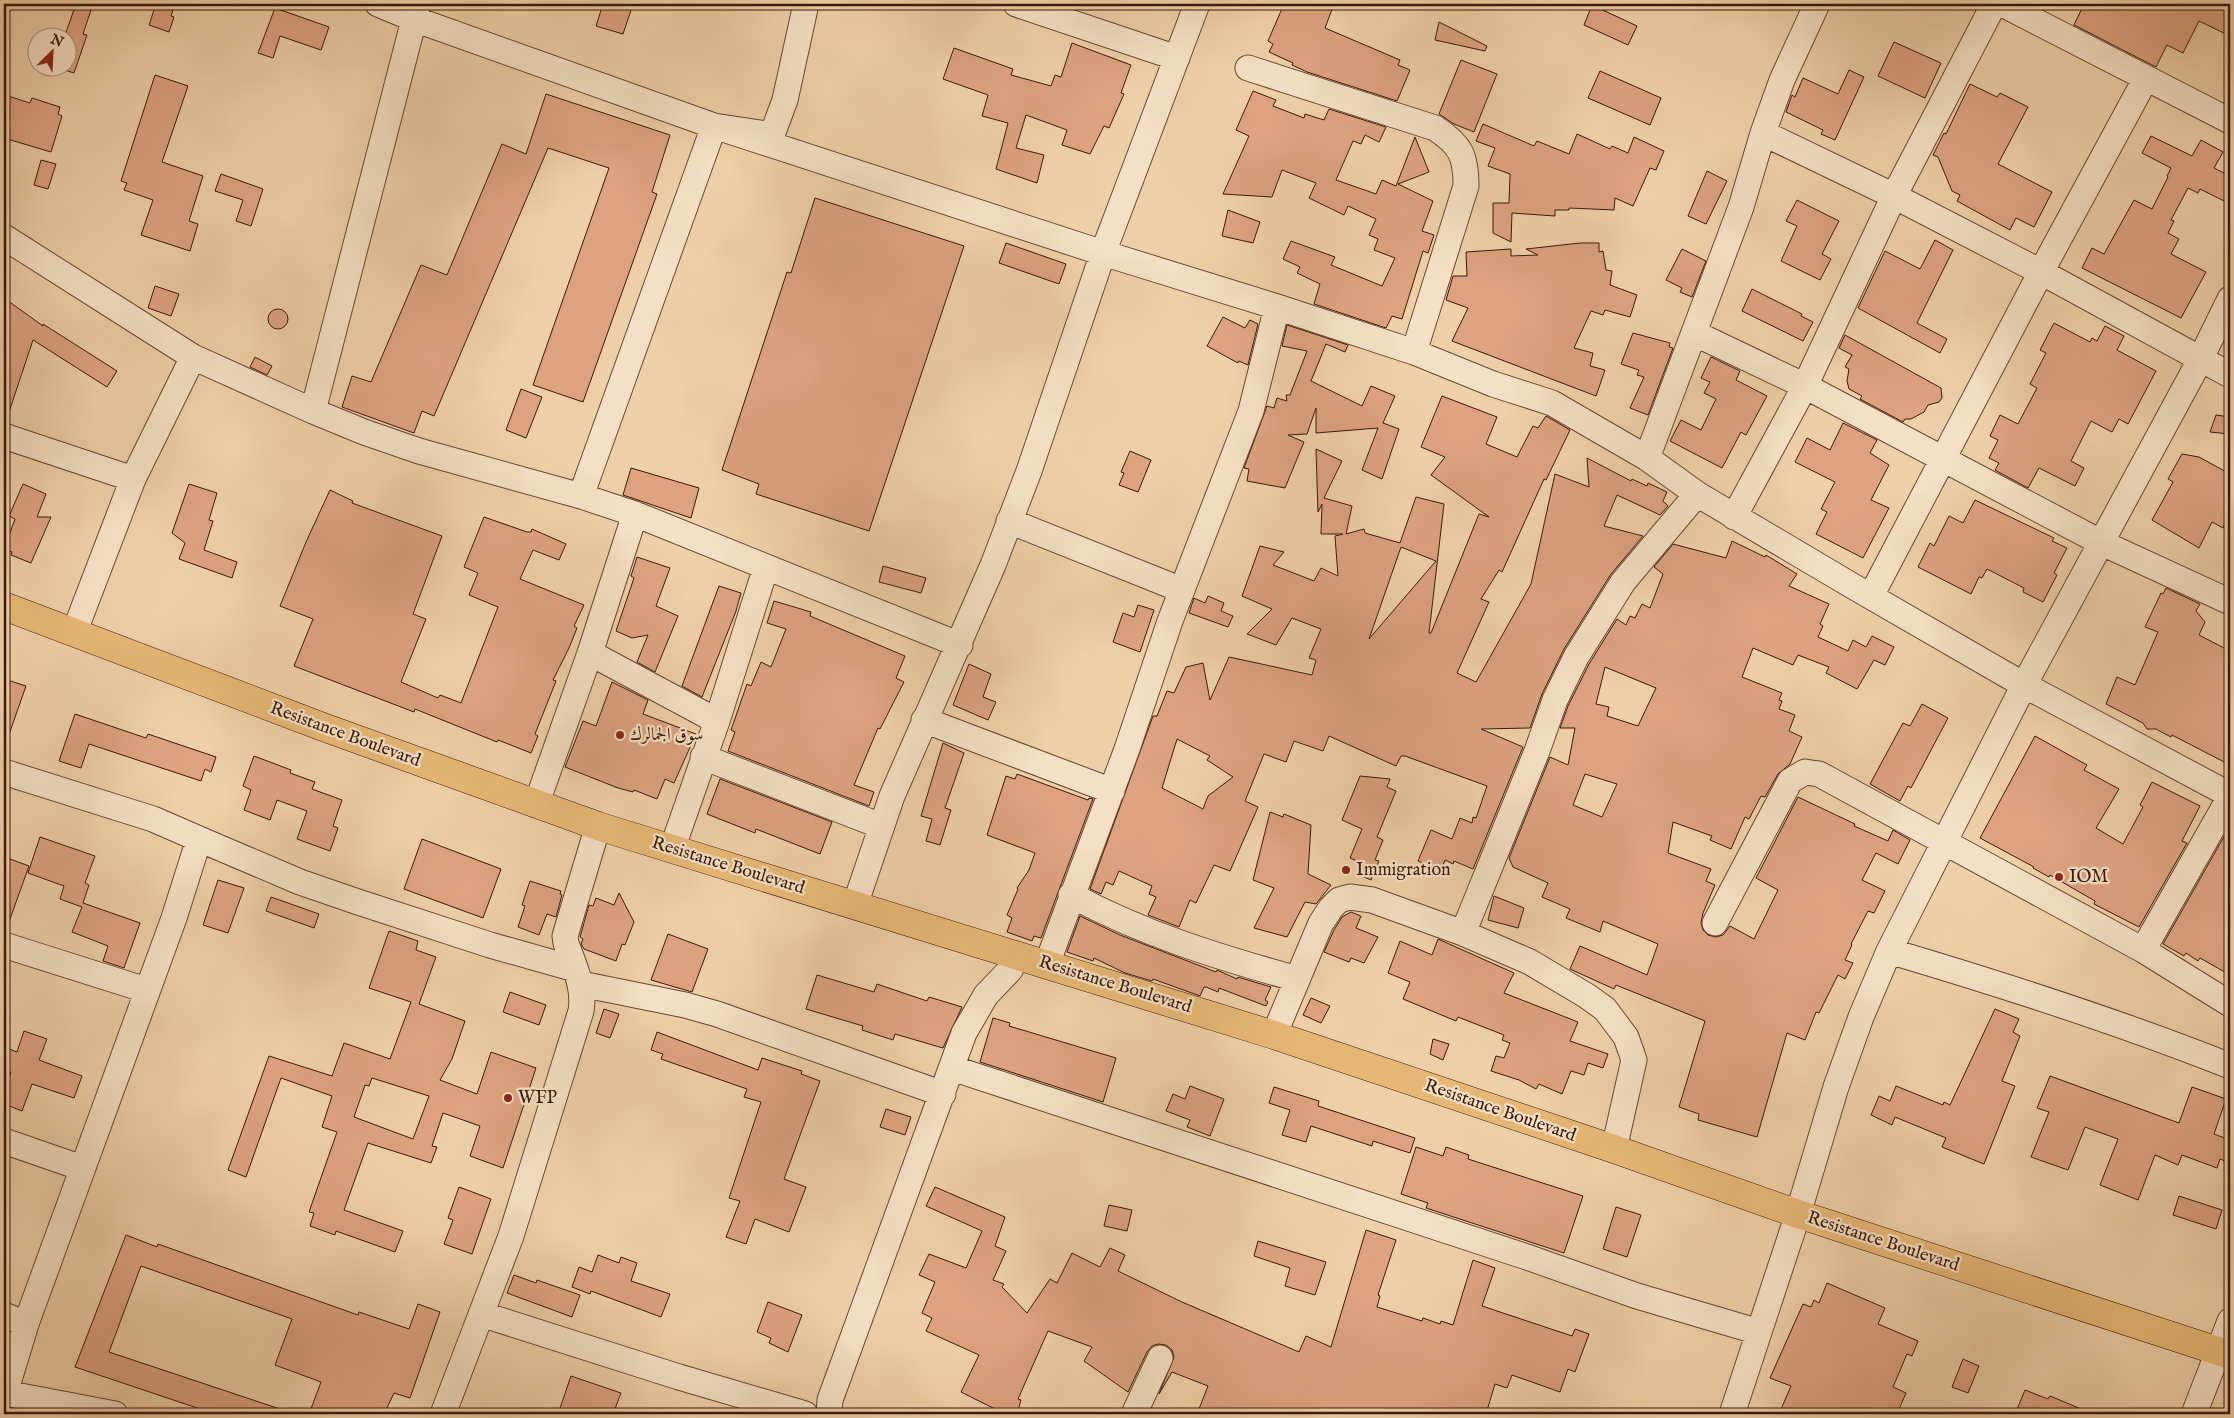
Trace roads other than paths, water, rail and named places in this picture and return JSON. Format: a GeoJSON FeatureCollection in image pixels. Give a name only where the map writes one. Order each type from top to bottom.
{"type":"FeatureCollection","features":[{"type":"Feature","properties":{"kind":"highway","name":"Resistance Boulevard"},"geometry":{"type":"LineString","coordinates":[[4,606],[536,805],[598,826],[1274,1035],[1614,1149],[1798,1214],[2225,1354]]}},
{"type":"Feature","properties":{"kind":"street"},"geometry":{"type":"LineString","coordinates":[[378,4],[416,11],[714,126],[1103,253],[1277,306],[1414,352],[1493,384],[1552,404],[1647,458],[1697,494],[1734,517],[2024,685],[2230,796],[2143,950]]}},
{"type":"Feature","properties":{"kind":"street"},"geometry":{"type":"LineString","coordinates":[[714,126],[772,135],[785,100],[806,4]]}},
{"type":"Feature","properties":{"kind":"street"},"geometry":{"type":"LineString","coordinates":[[1016,4],[1177,58]]}},
{"type":"Feature","properties":{"kind":"street"},"geometry":{"type":"LineString","coordinates":[[855,905],[881,826],[924,720],[960,645],[994,565],[1103,253],[1198,4]]}},
{"type":"Feature","properties":{"kind":"street"},"geometry":{"type":"LineString","coordinates":[[1647,458],[1741,207],[1763,133],[1782,80],[1817,4]]}},
{"type":"Feature","properties":{"kind":"street"},"geometry":{"type":"LineString","coordinates":[[1734,517],[1805,386],[1894,196],[1994,4]]}},
{"type":"Feature","properties":{"kind":"street"},"geometry":{"type":"LineString","coordinates":[[2002,4],[2230,121]]}},
{"type":"Feature","properties":{"kind":"street"},"geometry":{"type":"LineString","coordinates":[[313,411],[416,11]]}},
{"type":"Feature","properties":{"kind":"street"},"geometry":{"type":"LineString","coordinates":[[1248,68],[1435,128],[1450,138],[1460,149],[1466,168],[1466,186],[1414,352]]}},
{"type":"Feature","properties":{"kind":"street"},"geometry":{"type":"LineString","coordinates":[[1871,596],[2041,272],[2146,78]]}},
{"type":"Feature","properties":{"kind":"street"},"geometry":{"type":"LineString","coordinates":[[581,496],[714,126]]}},
{"type":"Feature","properties":{"kind":"street"},"geometry":{"type":"LineString","coordinates":[[1763,133],[1894,196],[2041,272],[2200,360],[2230,374]]}},
{"type":"Feature","properties":{"kind":"street"},"geometry":{"type":"LineString","coordinates":[[4,237],[193,357],[313,411],[364,432],[420,450],[581,496],[635,514],[960,645]]}},
{"type":"Feature","properties":{"kind":"street"},"geometry":{"type":"LineString","coordinates":[[1732,1414],[1798,1214],[1836,1087],[1861,1017],[1889,951],[2024,685],[2200,360],[2230,300]]}},
{"type":"Feature","properties":{"kind":"street"},"geometry":{"type":"LineString","coordinates":[[1047,964],[1112,791],[1158,652],[1251,411],[1277,306]]}},
{"type":"Feature","properties":{"kind":"street"},"geometry":{"type":"LineString","coordinates":[[1694,333],[1805,386],[1943,461],[2102,543],[2230,602]]}},
{"type":"Feature","properties":{"kind":"street"},"geometry":{"type":"LineString","coordinates":[[74,633],[133,479],[193,357]]}},
{"type":"Feature","properties":{"kind":"street"},"geometry":{"type":"LineString","coordinates":[[4,436],[133,479]]}},
{"type":"Feature","properties":{"kind":"street"},"geometry":{"type":"LineString","coordinates":[[1464,933],[1537,751],[1555,700],[1576,658],[1623,582],[1697,494]]}},
{"type":"Feature","properties":{"kind":"street"},"geometry":{"type":"LineString","coordinates":[[536,805],[590,653],[635,514]]}},
{"type":"Feature","properties":{"kind":"street"},"geometry":{"type":"LineString","coordinates":[[1009,521],[1182,590]]}},
{"type":"Feature","properties":{"kind":"street"},"geometry":{"type":"LineString","coordinates":[[672,849],[766,566]]}},
{"type":"Feature","properties":{"kind":"street"},"geometry":{"type":"LineString","coordinates":[[590,653],[716,720]]}},
{"type":"Feature","properties":{"kind":"street"},"geometry":{"type":"LineString","coordinates":[[924,720],[1112,791]]}},
{"type":"Feature","properties":{"kind":"street"},"geometry":{"type":"LineString","coordinates":[[704,757],[881,826]]}},
{"type":"Feature","properties":{"kind":"street"},"geometry":{"type":"LineString","coordinates":[[4,772],[153,819],[300,882],[355,901],[490,945],[578,977],[717,1014],[943,1094]]}},
{"type":"Feature","properties":{"kind":"street"},"geometry":{"type":"LineString","coordinates":[[1715,923],[1790,781],[1805,772],[1818,774],[2143,950],[2230,1004]]}},
{"type":"Feature","properties":{"kind":"street"},"geometry":{"type":"LineString","coordinates":[[444,1414],[510,1236],[573,1043],[583,999],[578,977],[566,943],[566,930],[598,826]]}},
{"type":"Feature","properties":{"kind":"street"},"geometry":{"type":"LineString","coordinates":[[115,1414],[4,1394],[15,1320],[82,1168],[174,918],[199,839]]}},
{"type":"Feature","properties":{"kind":"street"},"geometry":{"type":"LineString","coordinates":[[1072,895],[1111,916],[1145,931],[1206,953],[1297,979]]}},
{"type":"Feature","properties":{"kind":"street"},"geometry":{"type":"LineString","coordinates":[[1274,1035],[1321,923],[1331,908],[1339,900],[1350,897],[1372,900],[1464,933],[1530,962],[1587,996],[1604,1009],[1626,1037],[1634,1060],[1614,1149]]}},
{"type":"Feature","properties":{"kind":"street"},"geometry":{"type":"LineString","coordinates":[[4,945],[146,990]]}},
{"type":"Feature","properties":{"kind":"street"},"geometry":{"type":"LineString","coordinates":[[1889,951],[1988,980],[2175,1044],[2230,1066]]}},
{"type":"Feature","properties":{"kind":"street"},"geometry":{"type":"LineString","coordinates":[[829,1414],[830,1400],[964,1034],[986,995],[1010,970],[1018,955]]}},
{"type":"Feature","properties":{"kind":"street"},"geometry":{"type":"LineString","coordinates":[[952,1068],[1509,1251],[1637,1296],[1759,1332]]}},
{"type":"Feature","properties":{"kind":"street"},"geometry":{"type":"LineString","coordinates":[[4,1141],[82,1168]]}},
{"type":"Feature","properties":{"kind":"street"},"geometry":{"type":"LineString","coordinates":[[482,1314],[805,1414]]}},
{"type":"Feature","properties":{"kind":"street"},"geometry":{"type":"LineString","coordinates":[[2194,1414],[2225,1354],[2230,1321]]}},
{"type":"Feature","properties":{"kind":"street"},"geometry":{"type":"LineString","coordinates":[[1134,1414],[1160,1358]]}},
{"type":"Feature","properties":{"kind":"place","name":"سوق الجمالرك"},"geometry":{"type":"Point","coordinates":[620,735]}},
{"type":"Feature","properties":{"kind":"place","name":"Immigration"},"geometry":{"type":"Point","coordinates":[1346,870]}},
{"type":"Feature","properties":{"kind":"place","name":"IOM"},"geometry":{"type":"Point","coordinates":[2059,877]}},
{"type":"Feature","properties":{"kind":"place","name":"WFP"},"geometry":{"type":"Point","coordinates":[508,1098]}}]}
